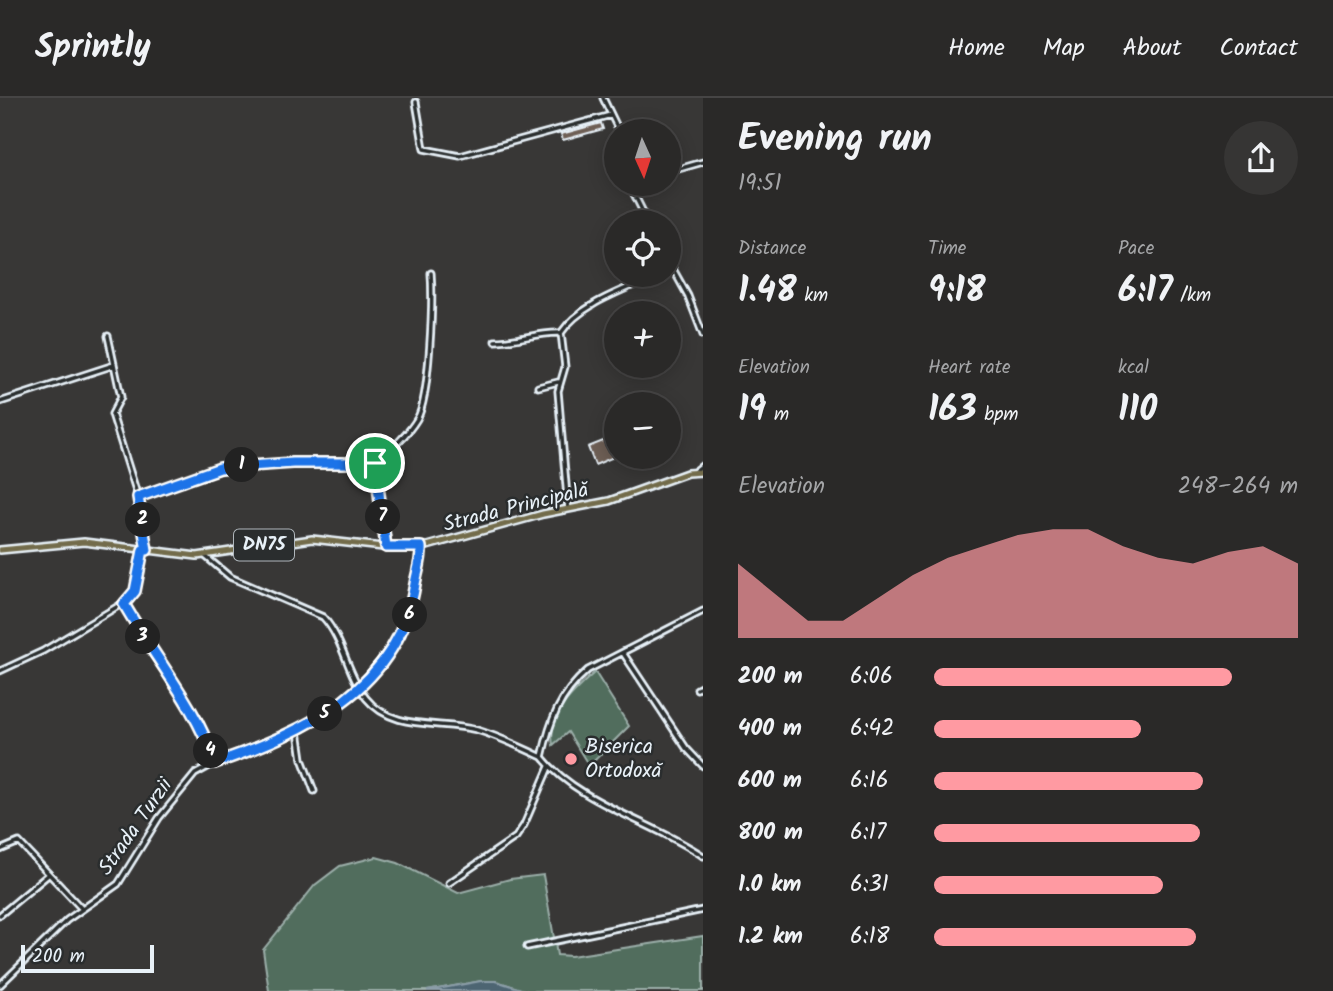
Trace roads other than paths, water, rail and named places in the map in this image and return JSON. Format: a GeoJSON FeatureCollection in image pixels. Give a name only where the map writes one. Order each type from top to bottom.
{"type":"FeatureCollection","features":[{"type":"Feature","properties":{"kind":"main road","name":"Strada Principală"},"geometry":{"type":"LineString","coordinates":[[0,550],[84,542],[204,555],[303,540],[421,547],[609,501],[694,472],[703,472]]}},
{"type":"Feature","properties":{"kind":"street"},"geometry":{"type":"LineString","coordinates":[[603,98],[613,119]]}},
{"type":"Feature","properties":{"kind":"street"},"geometry":{"type":"LineString","coordinates":[[416,102],[424,149],[460,156],[611,115]]}},
{"type":"Feature","properties":{"kind":"street"},"geometry":{"type":"LineString","coordinates":[[681,168],[703,162]]}},
{"type":"Feature","properties":{"kind":"street"},"geometry":{"type":"LineString","coordinates":[[138,497],[236,465],[375,463],[402,438],[421,410],[434,314],[431,273]]}},
{"type":"Feature","properties":{"kind":"street"},"geometry":{"type":"LineString","coordinates":[[568,509],[558,382],[565,367],[561,333],[573,317],[632,287]]}},
{"type":"Feature","properties":{"kind":"street"},"geometry":{"type":"LineString","coordinates":[[679,287],[703,335]]}},
{"type":"Feature","properties":{"kind":"street"},"geometry":{"type":"LineString","coordinates":[[495,341],[512,341],[540,333],[561,333]]}},
{"type":"Feature","properties":{"kind":"street"},"geometry":{"type":"LineString","coordinates":[[0,671],[31,657],[124,604],[135,591],[145,550],[138,497],[112,414],[121,397],[108,336]]}},
{"type":"Feature","properties":{"kind":"street"},"geometry":{"type":"LineString","coordinates":[[0,402],[114,365]]}},
{"type":"Feature","properties":{"kind":"street"},"geometry":{"type":"LineString","coordinates":[[538,387],[558,382]]}},
{"type":"Feature","properties":{"kind":"street"},"geometry":{"type":"LineString","coordinates":[[375,463],[386,547]]}},
{"type":"Feature","properties":{"kind":"street"},"geometry":{"type":"LineString","coordinates":[[694,472],[703,465]]}},
{"type":"Feature","properties":{"kind":"street","name":"Strada Turzii"},"geometry":{"type":"LineString","coordinates":[[0,985],[49,935],[118,884],[179,790],[195,774],[215,763],[298,731],[346,700],[359,687],[401,635],[410,616],[421,547]]}},
{"type":"Feature","properties":{"kind":"street"},"geometry":{"type":"LineString","coordinates":[[204,555],[230,577],[323,617],[332,627],[359,687],[373,705],[418,726],[446,725],[476,730],[542,757],[549,766],[584,791],[668,833],[703,856]]}},
{"type":"Feature","properties":{"kind":"street"},"geometry":{"type":"LineString","coordinates":[[124,604],[152,653],[198,719],[215,763]]}},
{"type":"Feature","properties":{"kind":"street"},"geometry":{"type":"LineString","coordinates":[[542,757],[549,728],[562,695],[588,670],[703,611]]}},
{"type":"Feature","properties":{"kind":"street"},"geometry":{"type":"LineString","coordinates":[[623,653],[686,748],[703,766]]}},
{"type":"Feature","properties":{"kind":"street"},"geometry":{"type":"LineString","coordinates":[[697,689],[703,686]]}},
{"type":"Feature","properties":{"kind":"street"},"geometry":{"type":"LineString","coordinates":[[298,731],[302,759],[314,791]]}},
{"type":"Feature","properties":{"kind":"street"},"geometry":{"type":"LineString","coordinates":[[449,883],[520,831],[549,766]]}},
{"type":"Feature","properties":{"kind":"street"},"geometry":{"type":"LineString","coordinates":[[0,850],[19,842],[82,909]]}},
{"type":"Feature","properties":{"kind":"street"},"geometry":{"type":"LineString","coordinates":[[0,915],[48,875]]}},
{"type":"Feature","properties":{"kind":"street"},"geometry":{"type":"LineString","coordinates":[[527,947],[703,910]]}},
{"type":"Feature","properties":{"kind":"water"},"geometry":{"type":"Polygon","coordinates":[[[481,981],[496,981],[527,991],[427,991],[481,981]]]}},
{"type":"Feature","properties":{"kind":"place","name":"Biserica Ortodoxă"},"geometry":{"type":"Point","coordinates":[571,759]}}]}
